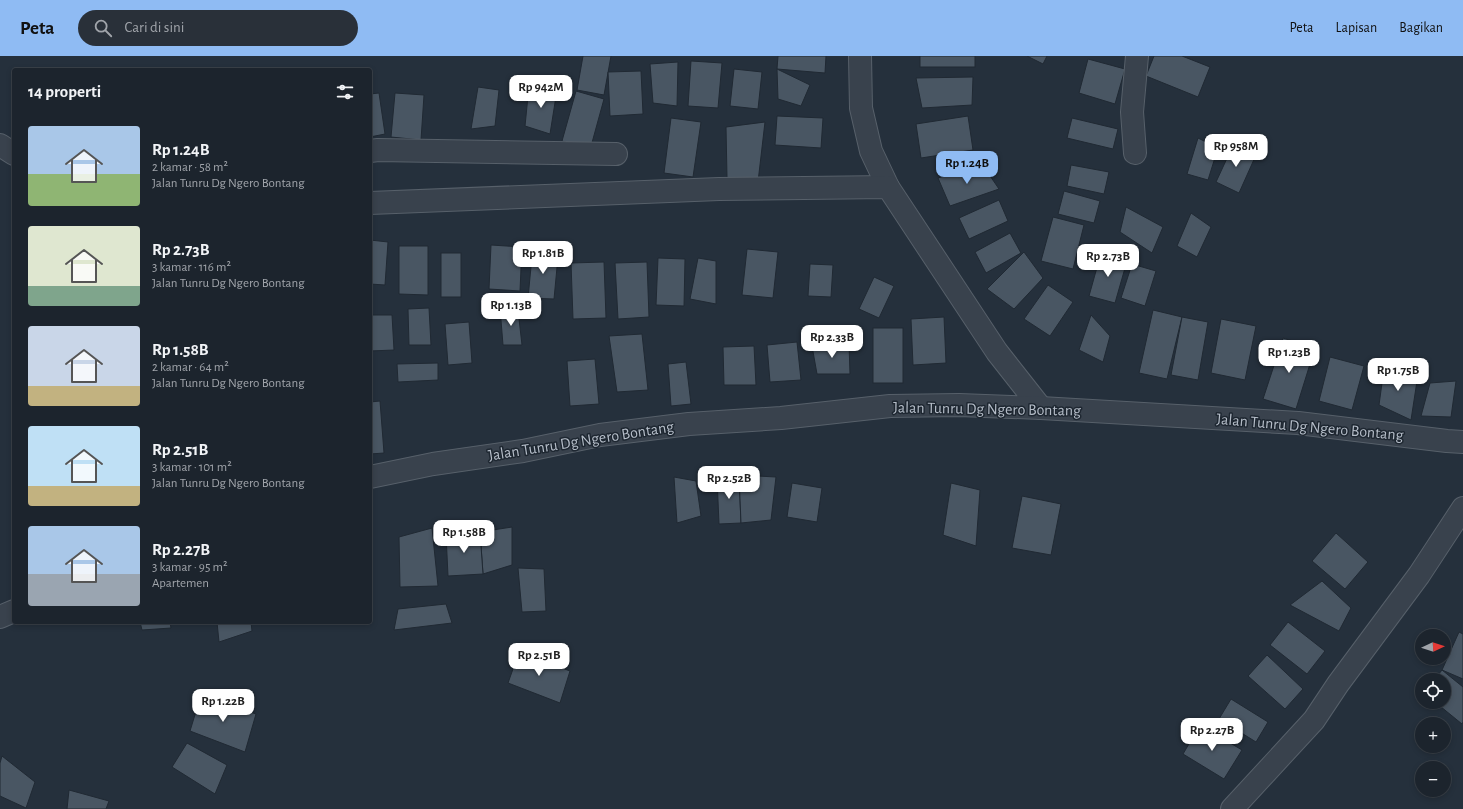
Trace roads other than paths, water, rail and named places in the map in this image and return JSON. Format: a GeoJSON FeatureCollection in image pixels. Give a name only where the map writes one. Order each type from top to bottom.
{"type":"FeatureCollection","features":[{"type":"Feature","properties":{"kind":"street"},"geometry":{"type":"LineString","coordinates":[[860,56],[861,108],[871,151],[888,187],[997,352],[1041,408]]}},
{"type":"Feature","properties":{"kind":"street"},"geometry":{"type":"LineString","coordinates":[[1135,153],[1132,112],[1137,56]]}},
{"type":"Feature","properties":{"kind":"street"},"geometry":{"type":"LineString","coordinates":[[0,145],[12,153]]}},
{"type":"Feature","properties":{"kind":"street"},"geometry":{"type":"LineString","coordinates":[[372,151],[616,154]]}},
{"type":"Feature","properties":{"kind":"street"},"geometry":{"type":"LineString","coordinates":[[372,203],[719,189],[888,187]]}},
{"type":"Feature","properties":{"kind":"street","name":"Jalan Tunru Dg Ngero Bontang"},"geometry":{"type":"LineString","coordinates":[[372,477],[433,464],[523,451],[600,434],[689,424],[781,418],[890,406],[960,405],[1041,408],[1298,422],[1463,442]]}},
{"type":"Feature","properties":{"kind":"street"},"geometry":{"type":"LineString","coordinates":[[1232,809],[1314,720],[1338,684],[1419,575],[1463,508]]}},
{"type":"Feature","properties":{"kind":"street"},"geometry":{"type":"LineString","coordinates":[[0,617],[12,612]]}}]}
